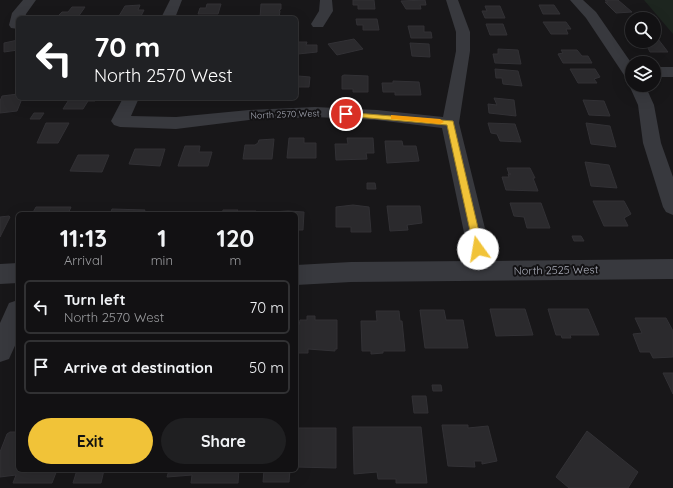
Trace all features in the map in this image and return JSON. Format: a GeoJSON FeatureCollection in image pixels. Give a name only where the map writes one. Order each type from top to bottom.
{"type":"FeatureCollection","features":[{"type":"Feature","properties":{"kind":"street"},"geometry":{"type":"LineString","coordinates":[[18,16],[30,0]]}},
{"type":"Feature","properties":{"kind":"street"},"geometry":{"type":"LineString","coordinates":[[169,16],[176,0]]}},
{"type":"Feature","properties":{"kind":"street"},"geometry":{"type":"LineString","coordinates":[[318,24],[326,11],[326,0]]}},
{"type":"Feature","properties":{"kind":"street"},"geometry":{"type":"LineString","coordinates":[[452,0],[463,32],[463,51],[450,123],[484,271]]}},
{"type":"Feature","properties":{"kind":"street"},"geometry":{"type":"LineString","coordinates":[[576,0],[592,15],[625,64]]}},
{"type":"Feature","properties":{"kind":"street"},"geometry":{"type":"LineString","coordinates":[[661,72],[673,72]]}},
{"type":"Feature","properties":{"kind":"street"},"geometry":{"type":"LineString","coordinates":[[640,92],[646,105],[652,143],[673,207]]}},
{"type":"Feature","properties":{"kind":"street","name":"North 2570 West"},"geometry":{"type":"LineString","coordinates":[[130,100],[120,121],[176,123],[249,115],[315,112],[377,115],[450,123]]}},
{"type":"Feature","properties":{"kind":"street","name":"North 2525 West"},"geometry":{"type":"LineString","coordinates":[[298,275],[351,272],[673,269]]}},
{"type":"Feature","properties":{"kind":"street"},"geometry":{"type":"LineString","coordinates":[[0,274],[16,273]]}},
{"type":"Feature","properties":{"kind":"street"},"geometry":{"type":"LineString","coordinates":[[0,350],[16,315]]}},
{"type":"Feature","properties":{"kind":"shaded area"},"geometry":{"type":"Polygon","coordinates":[[[644,0],[673,0],[673,34],[661,20],[661,12],[654,12],[644,0]]]}},
{"type":"Feature","properties":{"kind":"building"},"geometry":{"type":"Polygon","coordinates":[[[353,0],[374,0],[375,9],[358,9],[358,5],[353,5],[353,0]]]}},
{"type":"Feature","properties":{"kind":"building"},"geometry":{"type":"Polygon","coordinates":[[[425,0],[426,5],[420,5],[421,9],[406,9],[401,1],[425,0]]]}},
{"type":"Feature","properties":{"kind":"building"},"geometry":{"type":"Polygon","coordinates":[[[605,0],[618,0],[632,12],[616,13],[605,2],[608,2],[605,0]]]}},
{"type":"Feature","properties":{"kind":"building"},"geometry":{"type":"Polygon","coordinates":[[[207,4],[221,4],[218,14],[198,14],[200,8],[206,8],[207,4]]]}},
{"type":"Feature","properties":{"kind":"building"},"geometry":{"type":"Polygon","coordinates":[[[261,4],[281,4],[279,16],[260,16],[261,4]]]}},
{"type":"Feature","properties":{"kind":"building"},"geometry":{"type":"Polygon","coordinates":[[[140,5],[138,10],[144,10],[141,16],[119,16],[125,6],[140,5]]]}},
{"type":"Feature","properties":{"kind":"building"},"geometry":{"type":"Polygon","coordinates":[[[539,5],[554,5],[560,14],[543,14],[539,5]]]}},
{"type":"Feature","properties":{"kind":"building"},"geometry":{"type":"Polygon","coordinates":[[[485,6],[500,6],[505,18],[485,18],[482,11],[487,11],[485,6]]]}},
{"type":"Feature","properties":{"kind":"building"},"geometry":{"type":"Polygon","coordinates":[[[72,7],[85,7],[79,16],[58,16],[62,12],[68,12],[72,7]]]}},
{"type":"Feature","properties":{"kind":"building"},"geometry":{"type":"Polygon","coordinates":[[[356,19],[377,19],[379,30],[363,30],[363,25],[357,25],[356,19]]]}},
{"type":"Feature","properties":{"kind":"building"},"geometry":{"type":"Polygon","coordinates":[[[543,22],[566,22],[571,29],[566,29],[568,34],[551,34],[543,22]]]}},
{"type":"Feature","properties":{"kind":"building"},"geometry":{"type":"Polygon","coordinates":[[[486,24],[503,24],[507,35],[490,35],[486,24]]]}},
{"type":"Feature","properties":{"kind":"building"},"geometry":{"type":"Polygon","coordinates":[[[408,26],[424,26],[424,32],[431,32],[432,38],[411,38],[408,26]]]}},
{"type":"Feature","properties":{"kind":"building"},"geometry":{"type":"Polygon","coordinates":[[[354,39],[363,49],[337,55],[328,44],[354,39]]]}},
{"type":"Feature","properties":{"kind":"building"},"geometry":{"type":"Polygon","coordinates":[[[16,40],[16,50],[4,52],[4,43],[16,40]]]}},
{"type":"Feature","properties":{"kind":"building"},"geometry":{"type":"Polygon","coordinates":[[[298,42],[307,42],[306,45],[317,45],[317,52],[298,54],[298,42]]]}},
{"type":"Feature","properties":{"kind":"building"},"geometry":{"type":"Polygon","coordinates":[[[410,43],[429,44],[430,57],[412,56],[410,43]]]}},
{"type":"Feature","properties":{"kind":"building"},"geometry":{"type":"Polygon","coordinates":[[[661,43],[668,52],[650,52],[648,48],[661,48],[661,43]]]}},
{"type":"Feature","properties":{"kind":"building"},"geometry":{"type":"Polygon","coordinates":[[[498,49],[518,50],[521,64],[495,63],[493,54],[498,54],[498,49]]]}},
{"type":"Feature","properties":{"kind":"building"},"geometry":{"type":"Polygon","coordinates":[[[561,50],[577,50],[582,56],[588,56],[592,63],[563,63],[558,54],[563,53],[561,50]]]}},
{"type":"Feature","properties":{"kind":"building"},"geometry":{"type":"Polygon","coordinates":[[[495,69],[518,71],[522,86],[503,84],[502,78],[496,78],[495,69]]]}},
{"type":"Feature","properties":{"kind":"building"},"geometry":{"type":"Polygon","coordinates":[[[570,69],[595,69],[600,77],[594,79],[597,83],[578,83],[570,69]]]}},
{"type":"Feature","properties":{"kind":"building"},"geometry":{"type":"Polygon","coordinates":[[[298,76],[310,77],[309,87],[298,87],[298,76]]]}},
{"type":"Feature","properties":{"kind":"building"},"geometry":{"type":"Polygon","coordinates":[[[342,76],[368,76],[368,92],[353,92],[353,89],[342,89],[342,76]]]}},
{"type":"Feature","properties":{"kind":"building"},"geometry":{"type":"Polygon","coordinates":[[[393,81],[419,82],[421,95],[395,95],[395,92],[383,92],[382,83],[393,83],[393,81]]]}},
{"type":"Feature","properties":{"kind":"building"},"geometry":{"type":"Polygon","coordinates":[[[16,94],[16,100],[21,100],[17,111],[0,113],[0,101],[2,96],[16,94]]]}},
{"type":"Feature","properties":{"kind":"building"},"geometry":{"type":"Polygon","coordinates":[[[494,98],[514,100],[516,116],[489,113],[488,104],[497,105],[494,98]]]}},
{"type":"Feature","properties":{"kind":"building"},"geometry":{"type":"Polygon","coordinates":[[[69,100],[96,100],[88,101],[83,109],[63,109],[69,100]]]}},
{"type":"Feature","properties":{"kind":"building"},"geometry":{"type":"Polygon","coordinates":[[[583,100],[604,101],[610,116],[589,115],[583,100]]]}},
{"type":"Feature","properties":{"kind":"building"},"geometry":{"type":"Polygon","coordinates":[[[34,113],[44,113],[40,119],[30,119],[34,113]]]}},
{"type":"Feature","properties":{"kind":"building"},"geometry":{"type":"Polygon","coordinates":[[[46,123],[69,123],[58,143],[37,143],[46,123]]]}},
{"type":"Feature","properties":{"kind":"building"},"geometry":{"type":"Polygon","coordinates":[[[488,123],[515,124],[521,142],[500,141],[497,134],[491,133],[488,123]]]}},
{"type":"Feature","properties":{"kind":"building"},"geometry":{"type":"Polygon","coordinates":[[[586,123],[610,126],[616,147],[591,144],[586,123]]]}},
{"type":"Feature","properties":{"kind":"building"},"geometry":{"type":"Polygon","coordinates":[[[289,138],[304,138],[304,143],[316,143],[316,158],[287,158],[289,138]]]}},
{"type":"Feature","properties":{"kind":"building"},"geometry":{"type":"Polygon","coordinates":[[[347,138],[373,138],[374,153],[366,153],[367,159],[336,160],[335,144],[348,144],[347,138]]]}},
{"type":"Feature","properties":{"kind":"building"},"geometry":{"type":"Polygon","coordinates":[[[274,139],[272,159],[243,159],[245,145],[255,145],[259,140],[274,139]]]}},
{"type":"Feature","properties":{"kind":"building"},"geometry":{"type":"Polygon","coordinates":[[[385,141],[402,141],[403,146],[416,146],[419,161],[387,163],[385,141]]]}},
{"type":"Feature","properties":{"kind":"building"},"geometry":{"type":"Polygon","coordinates":[[[185,146],[200,146],[199,152],[212,152],[208,166],[178,166],[185,146]]]}},
{"type":"Feature","properties":{"kind":"building"},"geometry":{"type":"Polygon","coordinates":[[[135,149],[165,149],[160,166],[129,164],[135,149]]]}},
{"type":"Feature","properties":{"kind":"building"},"geometry":{"type":"Polygon","coordinates":[[[78,155],[109,155],[102,172],[70,171],[78,155]]]}},
{"type":"Feature","properties":{"kind":"building"},"geometry":{"type":"Polygon","coordinates":[[[585,162],[609,165],[617,188],[591,186],[585,162]]]}},
{"type":"Feature","properties":{"kind":"building"},"geometry":{"type":"Polygon","coordinates":[[[507,168],[530,168],[535,178],[533,178],[538,191],[506,190],[502,177],[509,177],[507,168]]]}},
{"type":"Feature","properties":{"kind":"building"},"geometry":{"type":"Polygon","coordinates":[[[367,183],[375,183],[376,189],[367,189],[367,183]]]}},
{"type":"Feature","properties":{"kind":"building"},"geometry":{"type":"Polygon","coordinates":[[[593,201],[624,201],[631,214],[624,218],[628,226],[604,226],[593,201]]]}},
{"type":"Feature","properties":{"kind":"building"},"geometry":{"type":"Polygon","coordinates":[[[510,203],[541,203],[550,228],[527,228],[524,217],[514,216],[510,203]]]}},
{"type":"Feature","properties":{"kind":"building"},"geometry":{"type":"Polygon","coordinates":[[[353,205],[369,207],[371,232],[351,232],[351,227],[336,227],[336,207],[353,205]]]}},
{"type":"Feature","properties":{"kind":"building"},"geometry":{"type":"Polygon","coordinates":[[[387,206],[420,206],[422,223],[407,225],[408,230],[390,231],[387,206]]]}},
{"type":"Feature","properties":{"kind":"building"},"geometry":{"type":"Polygon","coordinates":[[[36,207],[71,207],[69,212],[33,212],[36,207]]]}},
{"type":"Feature","properties":{"kind":"building"},"geometry":{"type":"Polygon","coordinates":[[[112,209],[145,210],[144,212],[111,212],[112,209]]]}},
{"type":"Feature","properties":{"kind":"building"},"geometry":{"type":"Polygon","coordinates":[[[223,210],[256,211],[256,212],[222,212],[223,210]]]}},
{"type":"Feature","properties":{"kind":"building"},"geometry":{"type":"Polygon","coordinates":[[[288,211],[304,212],[303,230],[298,230],[298,212],[271,212],[288,211]]]}},
{"type":"Feature","properties":{"kind":"building"},"geometry":{"type":"Polygon","coordinates":[[[0,217],[10,217],[0,237],[0,217]]]}},
{"type":"Feature","properties":{"kind":"building"},"geometry":{"type":"Polygon","coordinates":[[[572,236],[581,236],[584,241],[574,241],[572,236]]]}},
{"type":"Feature","properties":{"kind":"building"},"geometry":{"type":"Polygon","coordinates":[[[490,309],[525,309],[533,335],[496,336],[490,309]]]}},
{"type":"Feature","properties":{"kind":"building"},"geometry":{"type":"Polygon","coordinates":[[[548,309],[588,309],[599,335],[570,335],[571,338],[562,338],[561,335],[556,335],[548,309]]]}},
{"type":"Feature","properties":{"kind":"building"},"geometry":{"type":"Polygon","coordinates":[[[420,310],[444,310],[446,320],[463,320],[468,348],[425,348],[420,310]]]}},
{"type":"Feature","properties":{"kind":"building"},"geometry":{"type":"Polygon","coordinates":[[[376,311],[399,311],[400,321],[402,321],[405,351],[383,351],[383,353],[371,354],[371,351],[362,351],[361,321],[377,321],[376,311]]]}},
{"type":"Feature","properties":{"kind":"building"},"geometry":{"type":"Polygon","coordinates":[[[307,316],[315,316],[315,320],[337,320],[337,349],[335,349],[335,351],[308,349],[308,353],[298,353],[298,325],[300,320],[307,320],[307,316]]]}},
{"type":"Feature","properties":{"kind":"building"},"geometry":{"type":"Polygon","coordinates":[[[635,318],[666,318],[673,331],[673,357],[653,358],[650,352],[640,352],[633,334],[642,333],[635,318]]]}},
{"type":"Feature","properties":{"kind":"building"},"geometry":{"type":"Polygon","coordinates":[[[663,373],[673,373],[673,394],[663,373]]]}},
{"type":"Feature","properties":{"kind":"building"},"geometry":{"type":"Polygon","coordinates":[[[432,385],[441,385],[442,391],[433,391],[432,385]]]}},
{"type":"Feature","properties":{"kind":"building"},"geometry":{"type":"Polygon","coordinates":[[[412,396],[426,396],[428,413],[414,413],[412,396]]]}},
{"type":"Feature","properties":{"kind":"building"},"geometry":{"type":"Polygon","coordinates":[[[442,425],[468,425],[468,428],[488,426],[497,461],[482,464],[482,461],[474,461],[475,467],[448,466],[442,425]]]}},
{"type":"Feature","properties":{"kind":"building"},"geometry":{"type":"Polygon","coordinates":[[[353,427],[421,427],[427,483],[396,483],[396,479],[378,479],[377,472],[354,474],[353,427]]]}},
{"type":"Feature","properties":{"kind":"building"},"geometry":{"type":"Polygon","coordinates":[[[298,428],[336,428],[336,468],[298,467],[298,428]]]}},
{"type":"Feature","properties":{"kind":"building"},"geometry":{"type":"Polygon","coordinates":[[[587,431],[638,472],[628,488],[569,488],[556,477],[587,431]]]}},
{"type":"Feature","properties":{"kind":"building"},"geometry":{"type":"Polygon","coordinates":[[[10,432],[16,432],[16,472],[56,472],[52,483],[13,483],[16,475],[0,477],[0,452],[7,434],[10,432]]]}},
{"type":"Feature","properties":{"kind":"building"},"geometry":{"type":"Polygon","coordinates":[[[76,472],[104,472],[101,483],[73,483],[76,472]]]}},
{"type":"Feature","properties":{"kind":"building"},"geometry":{"type":"Polygon","coordinates":[[[168,472],[239,472],[238,483],[191,483],[192,475],[167,477],[168,472]]]}},
{"type":"Feature","properties":{"kind":"building"},"geometry":{"type":"Polygon","coordinates":[[[264,472],[290,472],[289,482],[263,482],[264,472]]]}},
{"type":"Feature","properties":{"kind":"slow traffic"},"geometry":{"type":"LineString","coordinates":[[394,117],[440,122]]}},
{"type":"Feature","properties":{"kind":"route"},"geometry":{"type":"LineString","coordinates":[[346,114],[377,115],[450,123],[478,249]]}}]}
